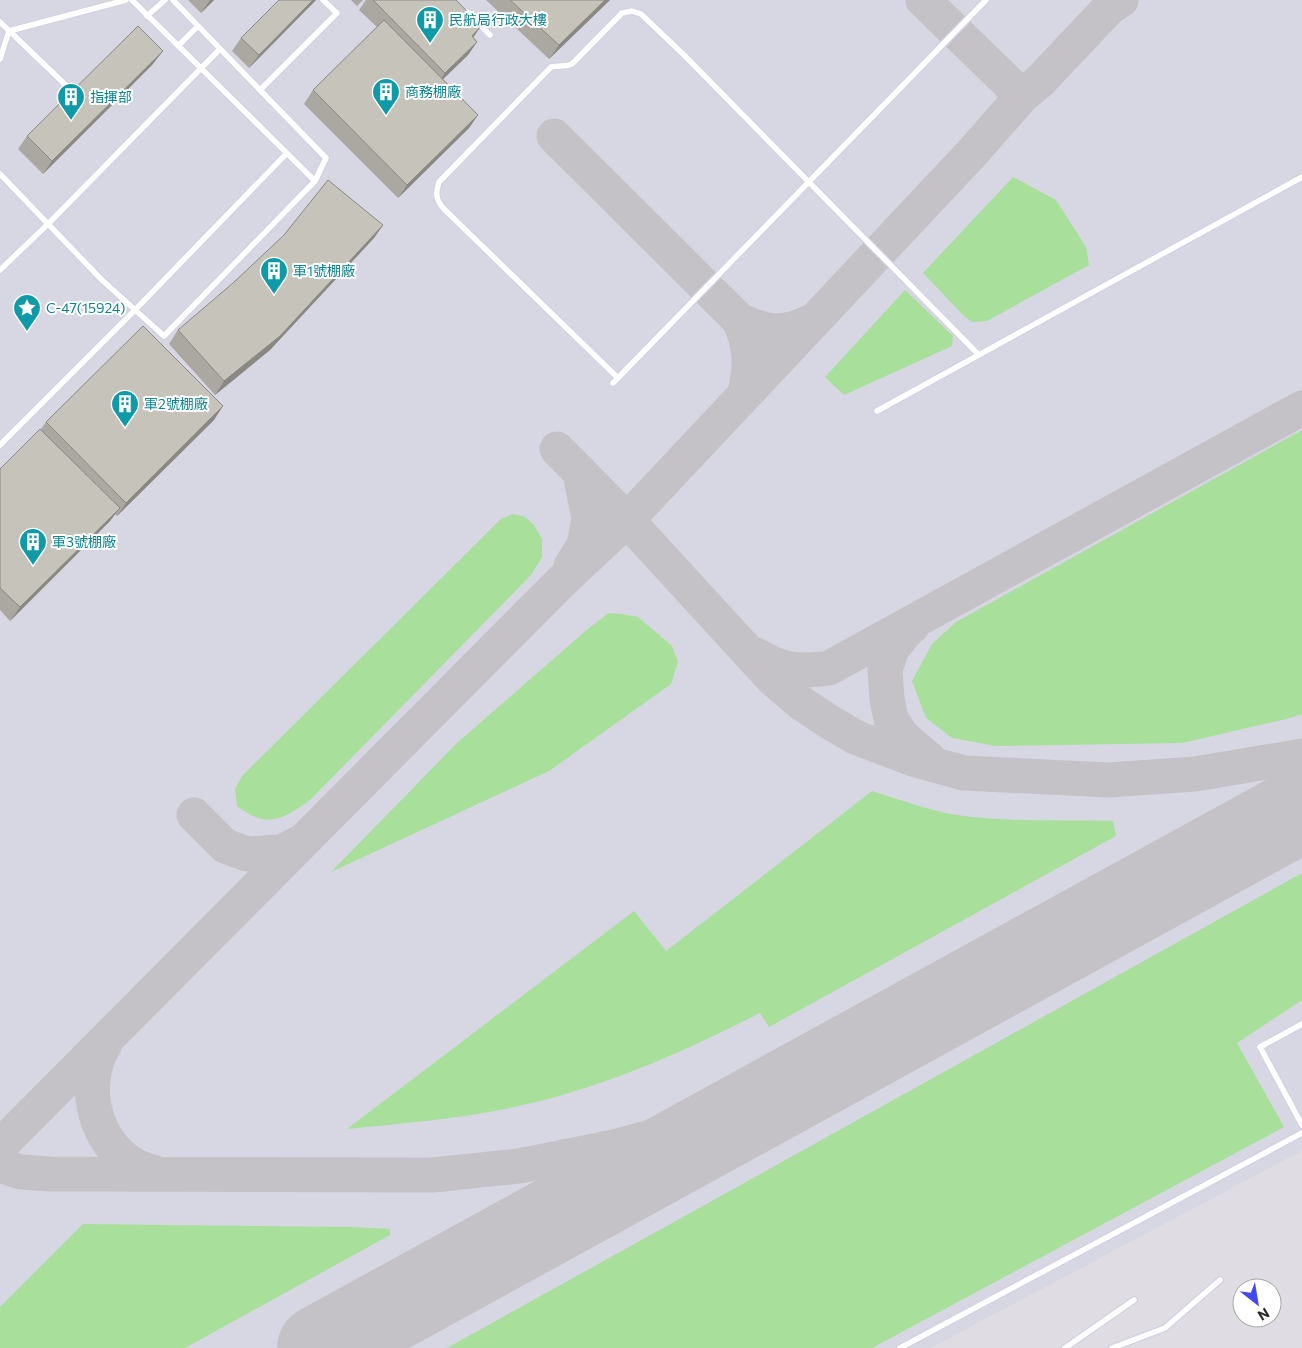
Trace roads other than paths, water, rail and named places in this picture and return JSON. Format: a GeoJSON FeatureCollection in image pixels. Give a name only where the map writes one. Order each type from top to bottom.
{"type":"FeatureCollection","features":[{"type":"Feature","properties":{"kind":"lane"},"geometry":{"type":"LineString","coordinates":[[9,31],[126,0]]}},
{"type":"Feature","properties":{"kind":"lane"},"geometry":{"type":"LineString","coordinates":[[132,0],[315,181]]}},
{"type":"Feature","properties":{"kind":"lane"},"geometry":{"type":"LineString","coordinates":[[147,16],[165,0]]}},
{"type":"Feature","properties":{"kind":"lane"},"geometry":{"type":"LineString","coordinates":[[0,174],[102,280],[164,336],[315,181],[326,158],[173,0]]}},
{"type":"Feature","properties":{"kind":"lane"},"geometry":{"type":"LineString","coordinates":[[260,90],[337,13],[323,0]]}},
{"type":"Feature","properties":{"kind":"lane"},"geometry":{"type":"LineString","coordinates":[[613,383],[986,0]]}},
{"type":"Feature","properties":{"kind":"lane"},"geometry":{"type":"LineString","coordinates":[[462,7],[490,35]]}},
{"type":"Feature","properties":{"kind":"lane"},"geometry":{"type":"LineString","coordinates":[[618,378],[444,209],[438,202],[436,192],[438,182],[551,67],[558,65],[565,67],[572,64],[622,13],[632,11],[641,14],[684,55],[980,355]]}},
{"type":"Feature","properties":{"kind":"lane"},"geometry":{"type":"LineString","coordinates":[[0,22],[74,93]]}},
{"type":"Feature","properties":{"kind":"lane"},"geometry":{"type":"LineString","coordinates":[[178,46],[198,26]]}},
{"type":"Feature","properties":{"kind":"lane"},"geometry":{"type":"LineString","coordinates":[[0,59],[9,31]]}},
{"type":"Feature","properties":{"kind":"lane"},"geometry":{"type":"LineString","coordinates":[[0,270],[48,224],[220,49]]}},
{"type":"Feature","properties":{"kind":"lane"},"geometry":{"type":"LineString","coordinates":[[0,445],[135,310],[287,153]]}},
{"type":"Feature","properties":{"kind":"lane"},"geometry":{"type":"LineString","coordinates":[[877,411],[1302,177]]}},
{"type":"Feature","properties":{"kind":"lane"},"geometry":{"type":"LineString","coordinates":[[1302,1024],[1260,1047],[1302,1125]]}},
{"type":"Feature","properties":{"kind":"lane"},"geometry":{"type":"LineString","coordinates":[[900,1348],[1302,1133]]}},
{"type":"Feature","properties":{"kind":"lane"},"geometry":{"type":"LineString","coordinates":[[1112,1348],[1165,1328],[1220,1280]]}},
{"type":"Feature","properties":{"kind":"lane"},"geometry":{"type":"LineString","coordinates":[[1065,1348],[1134,1300]]}},
{"type":"Feature","properties":{"kind":"place","name":"民航局行政大樓"},"geometry":{"type":"Point","coordinates":[430,44]}},
{"type":"Feature","properties":{"kind":"place","name":"商務棚廠"},"geometry":{"type":"Point","coordinates":[386,116]}},
{"type":"Feature","properties":{"kind":"place","name":"指揮部"},"geometry":{"type":"Point","coordinates":[71,121]}},
{"type":"Feature","properties":{"kind":"place","name":"軍1號棚廠"},"geometry":{"type":"Point","coordinates":[274,295]}},
{"type":"Feature","properties":{"kind":"place","name":"C-47(15924)"},"geometry":{"type":"Point","coordinates":[27,332]}},
{"type":"Feature","properties":{"kind":"place","name":"軍2號棚廠"},"geometry":{"type":"Point","coordinates":[125,428]}},
{"type":"Feature","properties":{"kind":"place","name":"軍3號棚廠"},"geometry":{"type":"Point","coordinates":[33,566]}}]}
